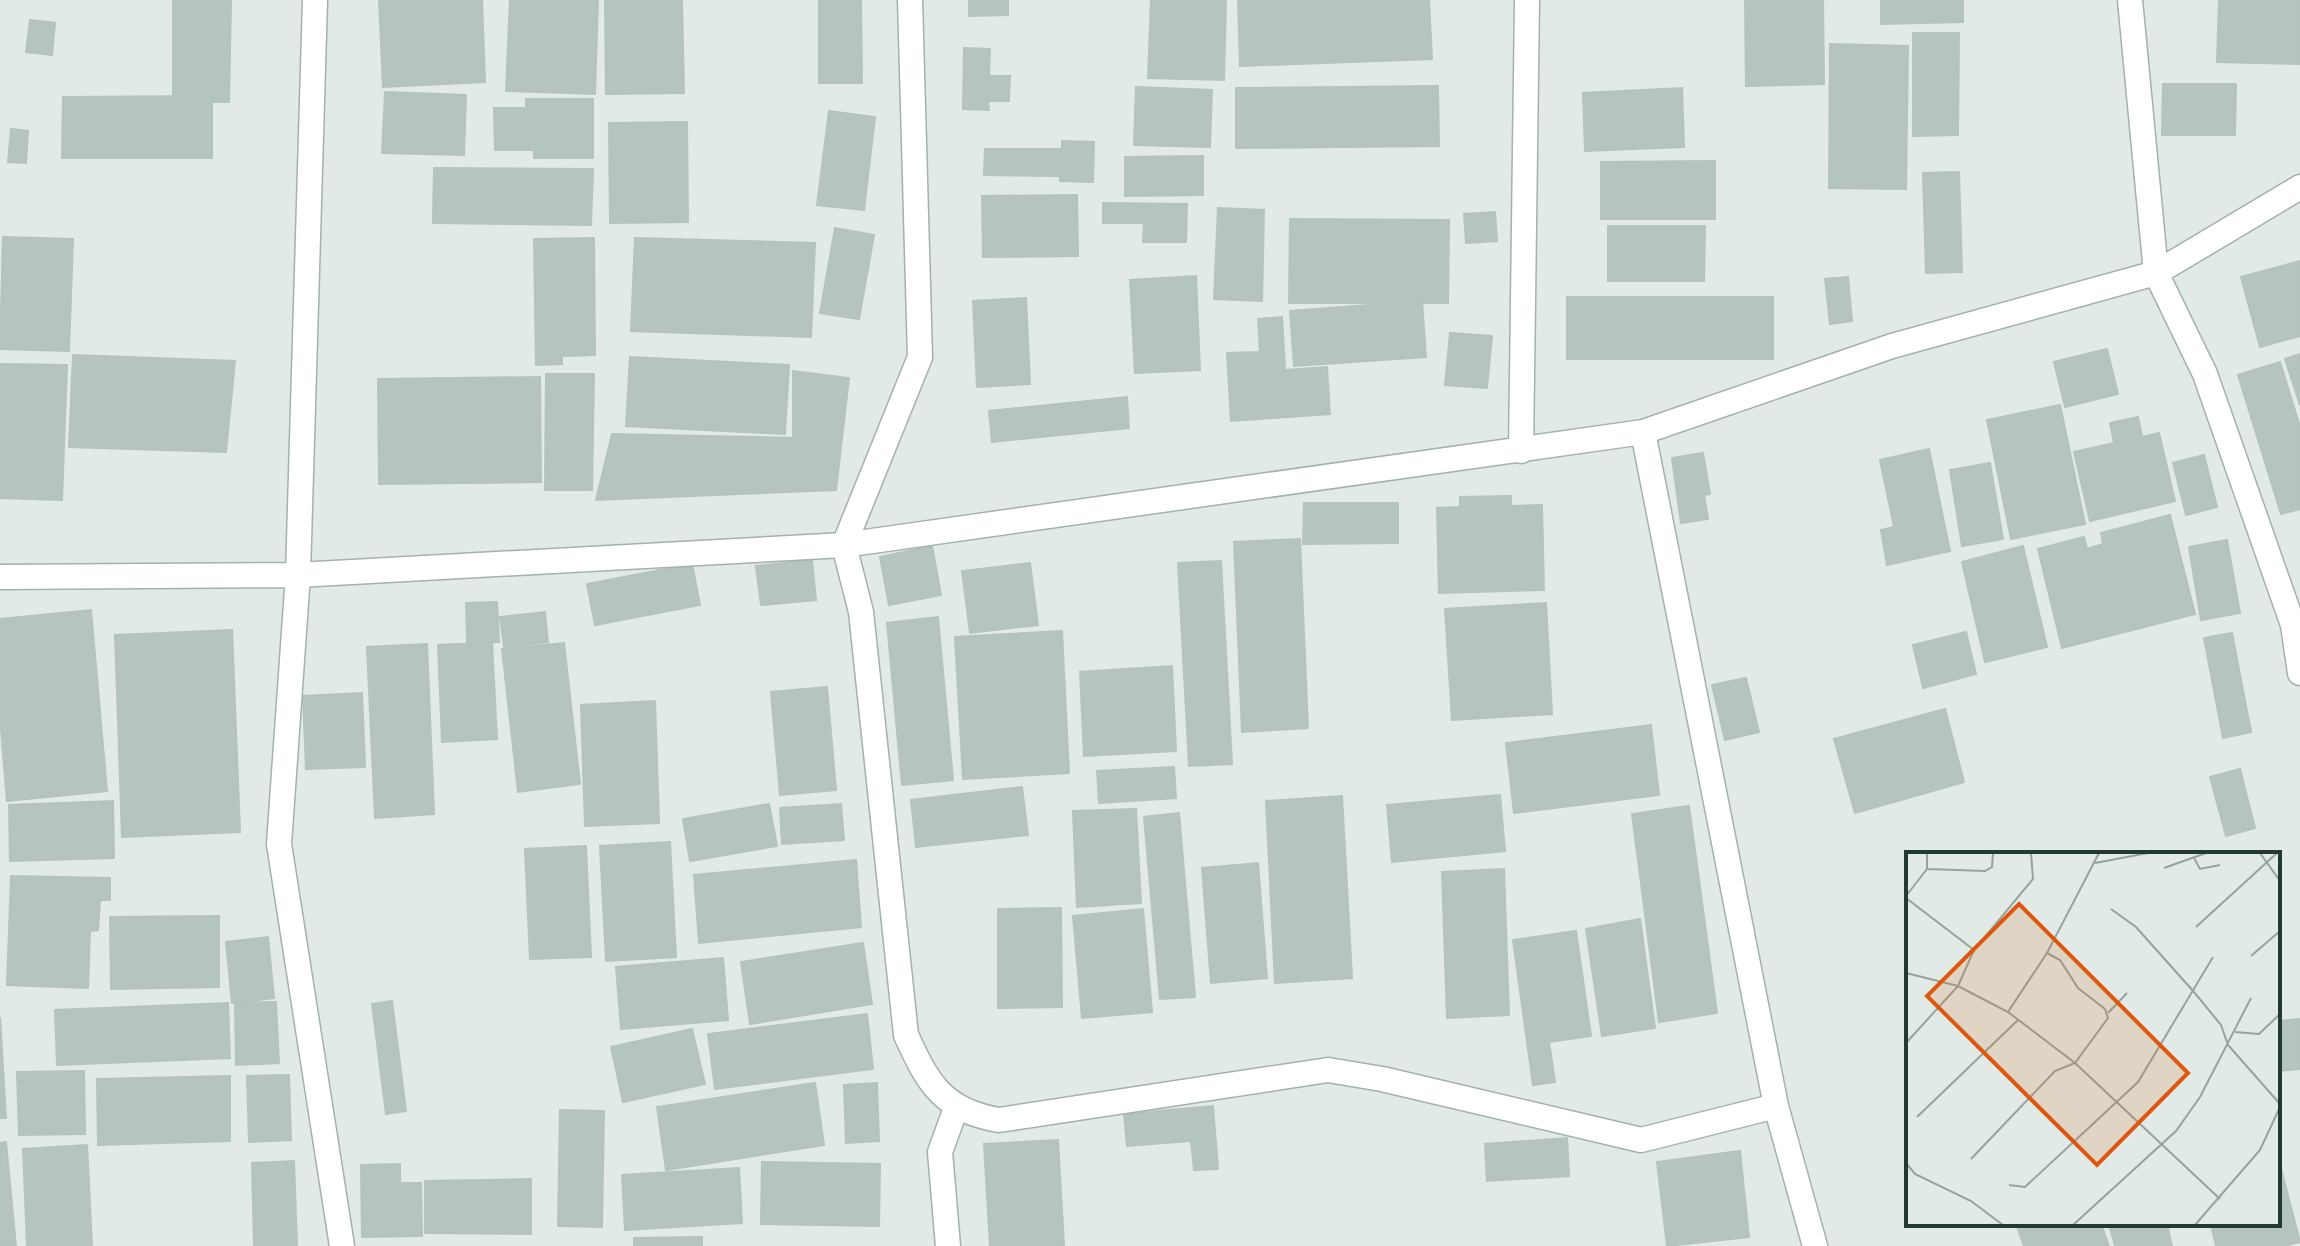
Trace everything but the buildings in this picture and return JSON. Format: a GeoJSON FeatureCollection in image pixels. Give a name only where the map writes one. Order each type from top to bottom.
{"type":"FeatureCollection","features":[{"type":"Feature","properties":{"kind":"street"},"geometry":{"type":"LineString","coordinates":[[315,0],[298,575],[279,844],[342,1246]]}},
{"type":"Feature","properties":{"kind":"street"},"geometry":{"type":"LineString","coordinates":[[910,0],[920,357],[844,545],[861,612],[906,1035],[925,1076],[956,1108],[999,1120],[1328,1070],[1382,1079],[1641,1140],[1776,1106]]}},
{"type":"Feature","properties":{"kind":"street"},"geometry":{"type":"LineString","coordinates":[[1521,451],[1527,0]]}},
{"type":"Feature","properties":{"kind":"street"},"geometry":{"type":"LineString","coordinates":[[2130,0],[2156,273],[2205,374],[2296,625],[2300,673]]}},
{"type":"Feature","properties":{"kind":"street"},"geometry":{"type":"LineString","coordinates":[[0,577],[298,575],[844,545],[1643,432],[1892,346],[2156,273],[2300,187]]}},
{"type":"Feature","properties":{"kind":"street"},"geometry":{"type":"LineString","coordinates":[[1643,432],[1776,1106],[1815,1246]]}},
{"type":"Feature","properties":{"kind":"street"},"geometry":{"type":"LineString","coordinates":[[948,1246],[940,1152],[956,1108]]}}]}
